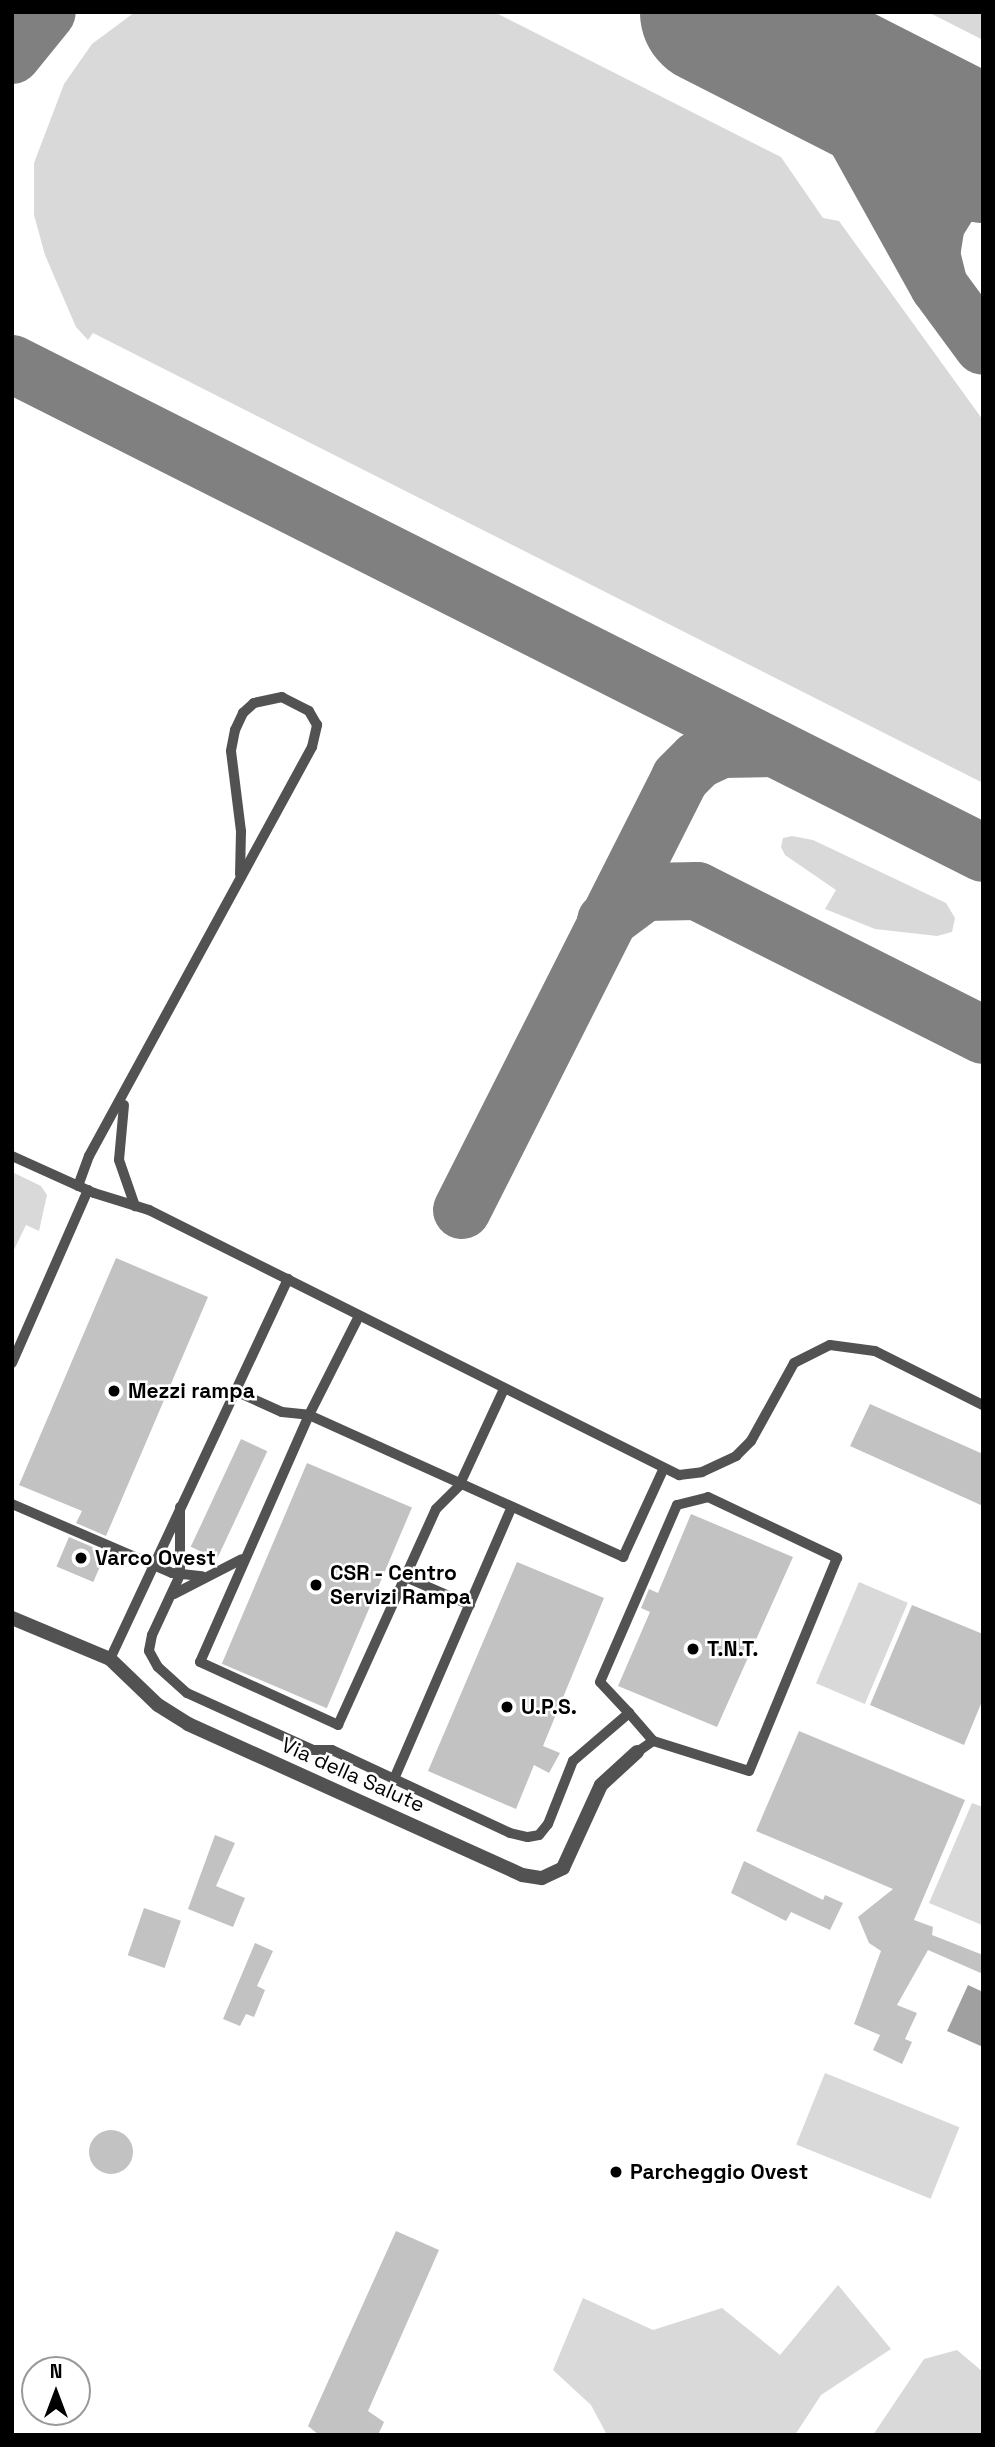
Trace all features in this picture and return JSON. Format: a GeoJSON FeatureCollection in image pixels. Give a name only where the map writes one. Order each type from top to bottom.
{"type":"FeatureCollection","features":[{"type":"Feature","properties":{"kind":"street","name":"Via della Salute"},"geometry":{"type":"LineString","coordinates":[[12,1618],[110,1659],[158,1704],[188,1724],[522,1875],[542,1878],[563,1868],[601,1785],[637,1752]]}},
{"type":"Feature","properties":{"kind":"lane"},"geometry":{"type":"LineString","coordinates":[[12,1363],[83,1188],[89,1156],[132,1083],[240,874],[312,747],[317,725],[309,711],[282,697],[254,703],[243,713],[235,730],[231,751],[241,831],[240,874]]}},
{"type":"Feature","properties":{"kind":"lane"},"geometry":{"type":"LineString","coordinates":[[132,1083],[118,1131],[119,1160],[135,1206]]}},
{"type":"Feature","properties":{"kind":"lane"},"geometry":{"type":"LineString","coordinates":[[12,1156],[83,1188],[135,1206],[288,1279],[679,1475],[702,1472],[736,1456],[751,1441],[794,1363],[830,1345],[875,1351],[983,1405]]}},
{"type":"Feature","properties":{"kind":"lane"},"geometry":{"type":"LineString","coordinates":[[110,1659],[288,1279]]}},
{"type":"Feature","properties":{"kind":"lane"},"geometry":{"type":"LineString","coordinates":[[359,1315],[309,1415],[200,1661],[338,1725],[403,1576],[436,1509],[459,1486],[505,1389]]}},
{"type":"Feature","properties":{"kind":"lane"},"geometry":{"type":"LineString","coordinates":[[235,1391],[282,1412],[309,1415],[459,1486],[623,1557],[663,1469]]}},
{"type":"Feature","properties":{"kind":"lane"},"geometry":{"type":"LineString","coordinates":[[708,1497],[837,1558],[749,1771],[653,1741],[600,1682],[677,1505],[708,1497]]}},
{"type":"Feature","properties":{"kind":"lane"},"geometry":{"type":"LineString","coordinates":[[12,1504],[180,1575],[202,1576],[231,1568],[245,1558]]}},
{"type":"Feature","properties":{"kind":"lane"},"geometry":{"type":"LineString","coordinates":[[180,1507],[180,1575],[149,1651],[158,1667],[187,1693],[313,1750],[332,1750],[510,1833],[538,1835],[548,1824],[573,1761],[629,1713]]}},
{"type":"Feature","properties":{"kind":"lane"},"geometry":{"type":"LineString","coordinates":[[394,1779],[511,1509]]}},
{"type":"Feature","properties":{"kind":"lane"},"geometry":{"type":"LineString","coordinates":[[169,1598],[202,1576]]}},
{"type":"Feature","properties":{"kind":"lane"},"geometry":{"type":"LineString","coordinates":[[403,1576],[470,1605]]}},
{"type":"Feature","properties":{"kind":"lane"},"geometry":{"type":"LineString","coordinates":[[637,1752],[653,1741]]}},
{"type":"Feature","properties":{"kind":"shaded area"},"geometry":{"type":"Polygon","coordinates":[[[135,12],[494,12],[781,157],[823,218],[839,221],[983,420],[983,783],[93,333],[88,340],[76,327],[45,255],[34,215],[34,163],[64,84],[92,44],[135,12]]]}},
{"type":"Feature","properties":{"kind":"shaded area"},"geometry":{"type":"Polygon","coordinates":[[[928,12],[983,12],[983,40],[928,12]]]}},
{"type":"Feature","properties":{"kind":"shaded area"},"geometry":{"type":"Polygon","coordinates":[[[792,836],[813,840],[946,903],[955,918],[952,932],[937,936],[875,929],[825,909],[836,890],[785,855],[781,847],[783,838],[792,836]]]}},
{"type":"Feature","properties":{"kind":"shaded area"},"geometry":{"type":"Polygon","coordinates":[[[12,1172],[41,1186],[47,1195],[39,1231],[26,1225],[12,1254],[12,1172]]]}},
{"type":"Feature","properties":{"kind":"shaded area"},"geometry":{"type":"Polygon","coordinates":[[[859,1582],[908,1603],[865,1704],[816,1683],[859,1582]]]}},
{"type":"Feature","properties":{"kind":"shaded area"},"geometry":{"type":"Polygon","coordinates":[[[972,1803],[983,1807],[982,1925],[929,1903],[972,1803]]]}},
{"type":"Feature","properties":{"kind":"shaded area"},"geometry":{"type":"Polygon","coordinates":[[[968,1985],[983,1992],[983,2047],[947,2031],[968,1985]]]}},
{"type":"Feature","properties":{"kind":"shaded area"},"geometry":{"type":"Polygon","coordinates":[[[825,2073],[959,2127],[931,2199],[796,2144],[825,2073]]]}},
{"type":"Feature","properties":{"kind":"shaded area"},"geometry":{"type":"Polygon","coordinates":[[[838,2285],[891,2349],[821,2395],[795,2435],[607,2435],[591,2405],[553,2370],[583,2298],[653,2330],[722,2308],[780,2355],[838,2285]]]}},
{"type":"Feature","properties":{"kind":"shaded area"},"geometry":{"type":"Polygon","coordinates":[[[957,2350],[983,2372],[983,2435],[873,2435],[924,2359],[957,2350]]]}},
{"type":"Feature","properties":{"kind":"building","name":"Mezzi rampa"},"geometry":{"type":"Polygon","coordinates":[[[116,1258],[208,1297],[106,1536],[76,1523],[82,1511],[19,1485],[116,1258]]]}},
{"type":"Feature","properties":{"kind":"building"},"geometry":{"type":"Polygon","coordinates":[[[870,1404],[983,1454],[983,1506],[850,1446],[870,1404]]]}},
{"type":"Feature","properties":{"kind":"building"},"geometry":{"type":"Polygon","coordinates":[[[241,1439],[267,1451],[217,1559],[191,1547],[241,1439]]]}},
{"type":"Feature","properties":{"kind":"building","name":"CSR - Centro Servizi Rampa"},"geometry":{"type":"Polygon","coordinates":[[[307,1463],[412,1508],[327,1708],[222,1664],[307,1463]]]}},
{"type":"Feature","properties":{"kind":"building","name":"T.N.T."},"geometry":{"type":"Polygon","coordinates":[[[691,1514],[793,1557],[717,1727],[618,1686],[650,1612],[641,1608],[649,1589],[658,1593],[691,1514]]]}},
{"type":"Feature","properties":{"kind":"building","name":"Varco Ovest"},"geometry":{"type":"Polygon","coordinates":[[[69,1537],[106,1553],[93,1582],[56,1566],[69,1537]]]}},
{"type":"Feature","properties":{"kind":"building","name":"U.P.S."},"geometry":{"type":"Polygon","coordinates":[[[517,1562],[604,1598],[543,1746],[560,1753],[549,1773],[534,1765],[516,1809],[428,1771],[517,1562]]]}},
{"type":"Feature","properties":{"kind":"building"},"geometry":{"type":"Polygon","coordinates":[[[912,1605],[983,1634],[983,1699],[964,1745],[870,1705],[912,1605]]]}},
{"type":"Feature","properties":{"kind":"building"},"geometry":{"type":"Polygon","coordinates":[[[799,1731],[965,1800],[914,1920],[933,1927],[932,1935],[983,1955],[983,1974],[928,1950],[897,2005],[917,2013],[905,2039],[912,2042],[902,2064],[873,2050],[880,2035],[854,2024],[881,1951],[869,1943],[858,1917],[893,1889],[756,1831],[799,1731]]]}},
{"type":"Feature","properties":{"kind":"building"},"geometry":{"type":"Polygon","coordinates":[[[215,1835],[235,1843],[216,1886],[245,1898],[233,1927],[188,1909],[215,1835]]]}},
{"type":"Feature","properties":{"kind":"building"},"geometry":{"type":"Polygon","coordinates":[[[744,1861],[823,1900],[825,1895],[843,1903],[830,1930],[791,1912],[786,1921],[731,1893],[744,1861]]]}},
{"type":"Feature","properties":{"kind":"building"},"geometry":{"type":"Polygon","coordinates":[[[144,1908],[181,1921],[165,1968],[128,1955],[144,1908]]]}},
{"type":"Feature","properties":{"kind":"building"},"geometry":{"type":"Polygon","coordinates":[[[255,1943],[273,1951],[257,1986],[265,1990],[254,2017],[246,2014],[240,2026],[223,2019],[255,1943]]]}},
{"type":"Feature","properties":{"kind":"building"},"geometry":{"type":"Polygon","coordinates":[[[111,2130],[126,2137],[133,2152],[126,2167],[111,2174],[96,2167],[89,2152],[96,2137],[111,2130]]]}},
{"type":"Feature","properties":{"kind":"building"},"geometry":{"type":"Polygon","coordinates":[[[396,2231],[439,2250],[368,2411],[384,2422],[378,2435],[319,2435],[308,2426],[396,2231]]]}},
{"type":"Feature","properties":{"kind":"taxiway"},"geometry":{"type":"LineString","coordinates":[[12,55],[47,12]]}},
{"type":"Feature","properties":{"kind":"taxiway"},"geometry":{"type":"LineString","coordinates":[[807,60],[822,76],[939,286],[983,346]]}},
{"type":"Feature","properties":{"kind":"taxiway"},"geometry":{"type":"LineString","coordinates":[[939,286],[931,255],[936,224],[953,197],[983,178]]}},
{"type":"Feature","properties":{"kind":"taxiway"},"geometry":{"type":"LineString","coordinates":[[12,364],[983,853]]}},
{"type":"Feature","properties":{"kind":"taxiway"},"geometry":{"type":"LineString","coordinates":[[462,1210],[680,778],[698,760],[722,749],[774,748]]}},
{"type":"Feature","properties":{"kind":"taxiway"},"geometry":{"type":"LineString","coordinates":[[606,921],[645,892],[697,891],[983,1035]]}},
{"type":"Feature","properties":{"kind":"runway"},"geometry":{"type":"LineString","coordinates":[[712,12],[983,150]]}},
{"type":"Feature","properties":{"kind":"place","name":"Mezzi rampa"},"geometry":{"type":"Point","coordinates":[114,1391]}},
{"type":"Feature","properties":{"kind":"place","name":"Varco Ovest"},"geometry":{"type":"Point","coordinates":[81,1558]}},
{"type":"Feature","properties":{"kind":"place","name":"CSR - Centro Servizi Rampa"},"geometry":{"type":"Point","coordinates":[316,1585]}},
{"type":"Feature","properties":{"kind":"place","name":"T.N.T."},"geometry":{"type":"Point","coordinates":[693,1649]}},
{"type":"Feature","properties":{"kind":"place","name":"U.P.S."},"geometry":{"type":"Point","coordinates":[507,1707]}},
{"type":"Feature","properties":{"kind":"place","name":"Parcheggio Ovest"},"geometry":{"type":"Point","coordinates":[616,2172]}}]}
